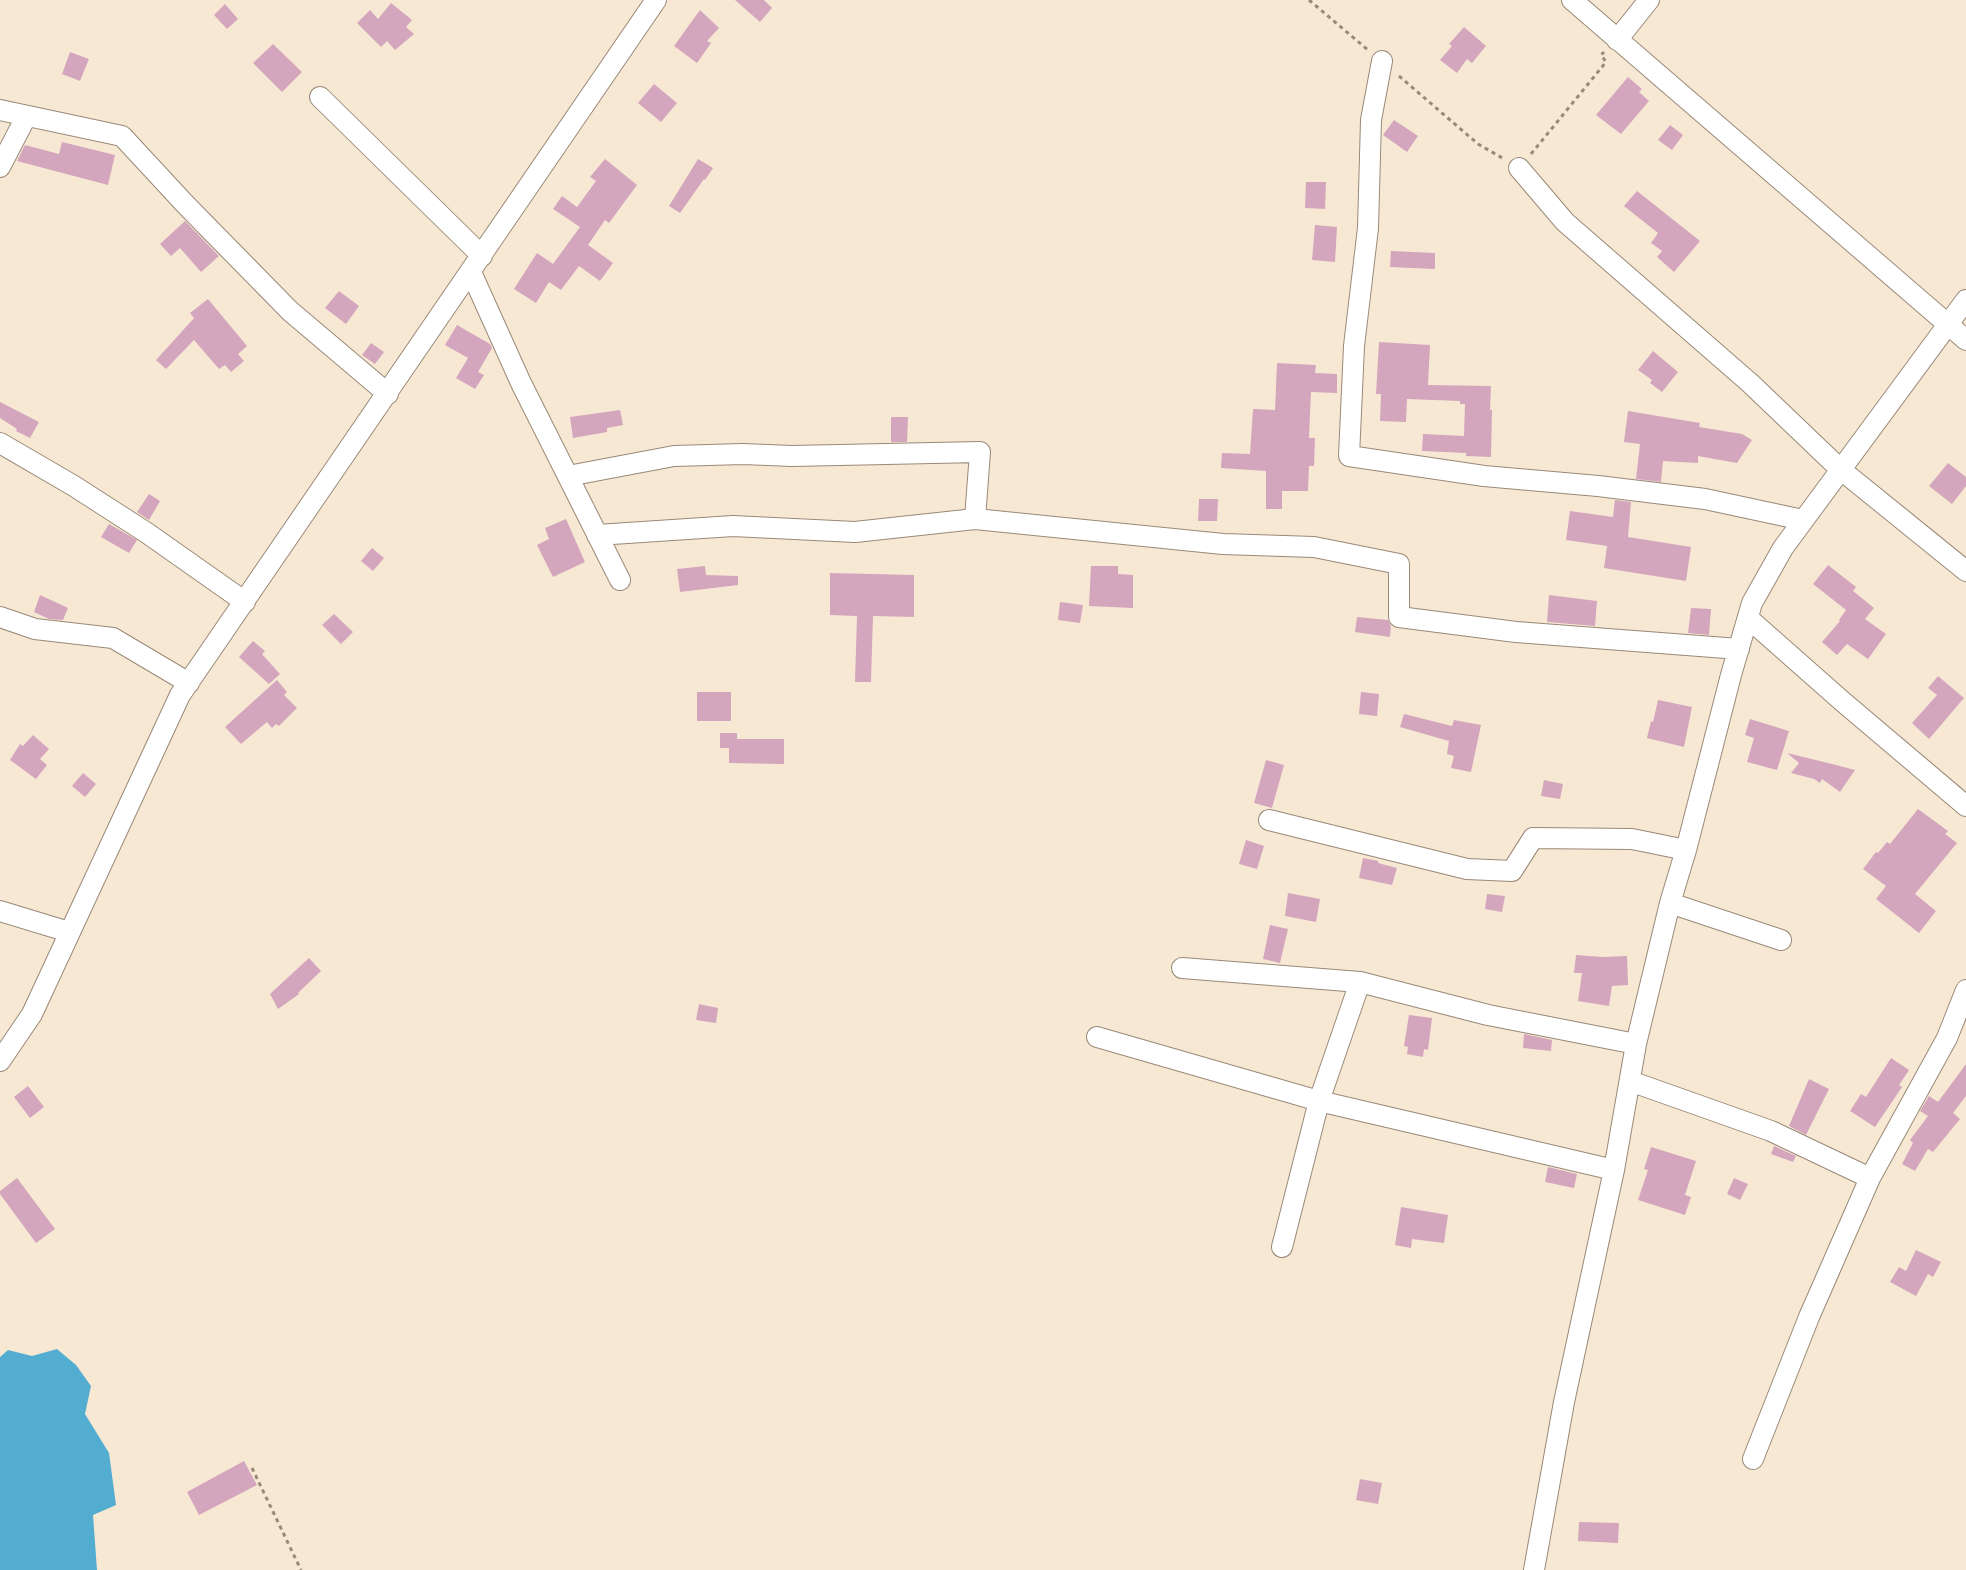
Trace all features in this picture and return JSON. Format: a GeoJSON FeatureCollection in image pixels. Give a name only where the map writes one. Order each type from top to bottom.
{"type":"FeatureCollection","features":[{"type":"Feature","properties":{"kind":"street"},"geometry":{"type":"LineString","coordinates":[[0,1061],[32,1014],[180,695],[388,394],[656,0]]}},
{"type":"Feature","properties":{"kind":"street"},"geometry":{"type":"LineString","coordinates":[[1572,0],[1612,45],[1949,323],[1966,340]]}},
{"type":"Feature","properties":{"kind":"street"},"geometry":{"type":"LineString","coordinates":[[1612,45],[1649,0]]}},
{"type":"Feature","properties":{"kind":"street"},"geometry":{"type":"LineString","coordinates":[[1382,61],[1371,120],[1368,228],[1354,346],[1349,456],[1484,476],[1598,486],[1705,499],[1803,520]]}},
{"type":"Feature","properties":{"kind":"street"},"geometry":{"type":"LineString","coordinates":[[320,97],[476,264],[521,383],[620,580]]}},
{"type":"Feature","properties":{"kind":"street"},"geometry":{"type":"LineString","coordinates":[[0,110],[122,136],[185,204],[290,311],[388,394]]}},
{"type":"Feature","properties":{"kind":"street"},"geometry":{"type":"LineString","coordinates":[[0,167],[26,117]]}},
{"type":"Feature","properties":{"kind":"street"},"geometry":{"type":"LineString","coordinates":[[1519,168],[1566,222],[1750,383],[1840,469],[1966,571]]}},
{"type":"Feature","properties":{"kind":"street"},"geometry":{"type":"LineString","coordinates":[[1534,1570],[1564,1402],[1614,1170],[1636,1044],[1670,903],[1752,604],[1783,548],[1966,300]]}},
{"type":"Feature","properties":{"kind":"street"},"geometry":{"type":"LineString","coordinates":[[0,443],[99,502],[245,602]]}},
{"type":"Feature","properties":{"kind":"street"},"geometry":{"type":"LineString","coordinates":[[568,476],[674,456],[743,454],[792,456],[980,452],[974,519]]}},
{"type":"Feature","properties":{"kind":"street"},"geometry":{"type":"LineString","coordinates":[[597,535],[733,526],[856,532],[974,519],[1223,544],[1314,548],[1399,564],[1399,617],[1516,632],[1739,649]]}},
{"type":"Feature","properties":{"kind":"street"},"geometry":{"type":"LineString","coordinates":[[0,617],[36,629],[113,638],[189,683]]}},
{"type":"Feature","properties":{"kind":"street"},"geometry":{"type":"LineString","coordinates":[[1748,618],[1842,702],[1966,806]]}},
{"type":"Feature","properties":{"kind":"street"},"geometry":{"type":"LineString","coordinates":[[1269,820],[1467,869],[1512,871],[1533,838],[1632,839],[1686,850]]}},
{"type":"Feature","properties":{"kind":"street"},"geometry":{"type":"LineString","coordinates":[[1670,903],[1780,940]]}},
{"type":"Feature","properties":{"kind":"street"},"geometry":{"type":"LineString","coordinates":[[0,910],[69,932]]}},
{"type":"Feature","properties":{"kind":"street"},"geometry":{"type":"LineString","coordinates":[[1182,968],[1360,982],[1488,1016],[1636,1044]]}},
{"type":"Feature","properties":{"kind":"street"},"geometry":{"type":"LineString","coordinates":[[1282,1247],[1319,1101],[1360,982]]}},
{"type":"Feature","properties":{"kind":"street"},"geometry":{"type":"LineString","coordinates":[[1753,1459],[1809,1317],[1870,1178],[1947,1038],[1966,990]]}},
{"type":"Feature","properties":{"kind":"street"},"geometry":{"type":"LineString","coordinates":[[1097,1038],[1319,1101],[1614,1170]]}},
{"type":"Feature","properties":{"kind":"street"},"geometry":{"type":"LineString","coordinates":[[1630,1081],[1771,1131],[1870,1178]]}},
{"type":"Feature","properties":{"kind":"path"},"geometry":{"type":"LineString","coordinates":[[1309,0],[1478,144],[1519,168],[1606,62],[1601,56],[1612,45]]}},
{"type":"Feature","properties":{"kind":"path"},"geometry":{"type":"LineString","coordinates":[[252,1468],[302,1570]]}},
{"type":"Feature","properties":{"kind":"water"},"geometry":{"type":"Polygon","coordinates":[[[57,1349],[76,1365],[91,1386],[85,1414],[109,1453],[116,1505],[93,1515],[97,1570],[0,1570],[0,1357],[8,1350],[32,1356],[57,1349]]]}},
{"type":"Feature","properties":{"kind":"building"},"geometry":{"type":"Polygon","coordinates":[[[735,0],[764,0],[772,8],[760,22],[735,0]]]}},
{"type":"Feature","properties":{"kind":"building"},"geometry":{"type":"Polygon","coordinates":[[[391,3],[412,20],[406,27],[414,34],[395,50],[387,41],[381,47],[357,23],[370,10],[378,19],[391,3]]]}},
{"type":"Feature","properties":{"kind":"building"},"geometry":{"type":"Polygon","coordinates":[[[225,4],[238,19],[227,29],[214,15],[225,4]]]}},
{"type":"Feature","properties":{"kind":"building"},"geometry":{"type":"Polygon","coordinates":[[[700,10],[719,28],[707,41],[711,43],[697,63],[674,46],[700,10]]]}},
{"type":"Feature","properties":{"kind":"building"},"geometry":{"type":"Polygon","coordinates":[[[1464,27],[1486,46],[1472,63],[1467,59],[1457,73],[1440,60],[1452,46],[1449,44],[1464,27]]]}},
{"type":"Feature","properties":{"kind":"building"},"geometry":{"type":"Polygon","coordinates":[[[273,44],[302,72],[282,92],[253,63],[273,44]]]}},
{"type":"Feature","properties":{"kind":"building"},"geometry":{"type":"Polygon","coordinates":[[[70,52],[89,59],[80,81],[62,74],[70,52]]]}},
{"type":"Feature","properties":{"kind":"building"},"geometry":{"type":"Polygon","coordinates":[[[1628,77],[1642,89],[1639,92],[1649,101],[1621,134],[1596,115],[1628,77]]]}},
{"type":"Feature","properties":{"kind":"building"},"geometry":{"type":"Polygon","coordinates":[[[654,84],[677,103],[661,122],[638,103],[654,84]]]}},
{"type":"Feature","properties":{"kind":"building"},"geometry":{"type":"Polygon","coordinates":[[[1394,120],[1418,136],[1407,152],[1383,135],[1394,120]]]}},
{"type":"Feature","properties":{"kind":"building"},"geometry":{"type":"Polygon","coordinates":[[[1670,125],[1683,135],[1672,150],[1658,140],[1670,125]]]}},
{"type":"Feature","properties":{"kind":"building"},"geometry":{"type":"Polygon","coordinates":[[[62,142],[115,155],[108,185],[17,161],[25,145],[59,154],[62,142]]]}},
{"type":"Feature","properties":{"kind":"building"},"geometry":{"type":"Polygon","coordinates":[[[605,159],[637,185],[609,223],[605,220],[588,245],[613,263],[600,281],[579,266],[561,290],[549,282],[536,303],[514,289],[537,253],[553,264],[580,227],[553,209],[562,196],[577,207],[596,181],[590,177],[605,159]]]}},
{"type":"Feature","properties":{"kind":"building"},"geometry":{"type":"Polygon","coordinates":[[[698,159],[713,168],[680,213],[669,206],[698,159]]]}},
{"type":"Feature","properties":{"kind":"building"},"geometry":{"type":"Polygon","coordinates":[[[1306,182],[1326,182],[1325,209],[1305,208],[1306,182]]]}},
{"type":"Feature","properties":{"kind":"building"},"geometry":{"type":"Polygon","coordinates":[[[1637,191],[1700,241],[1674,272],[1657,257],[1662,251],[1651,243],[1658,233],[1624,206],[1637,191]]]}},
{"type":"Feature","properties":{"kind":"building"},"geometry":{"type":"Polygon","coordinates":[[[185,221],[219,256],[201,272],[180,248],[171,256],[160,244],[185,221]]]}},
{"type":"Feature","properties":{"kind":"building"},"geometry":{"type":"Polygon","coordinates":[[[1315,225],[1337,227],[1335,262],[1312,260],[1315,225]]]}},
{"type":"Feature","properties":{"kind":"building"},"geometry":{"type":"Polygon","coordinates":[[[1391,251],[1435,253],[1435,269],[1390,267],[1391,251]]]}},
{"type":"Feature","properties":{"kind":"building"},"geometry":{"type":"Polygon","coordinates":[[[339,291],[359,306],[346,324],[325,308],[339,291]]]}},
{"type":"Feature","properties":{"kind":"building"},"geometry":{"type":"Polygon","coordinates":[[[208,299],[247,346],[238,354],[244,361],[231,372],[225,365],[219,369],[194,340],[166,369],[156,360],[194,318],[190,313],[208,299]]]}},
{"type":"Feature","properties":{"kind":"building"},"geometry":{"type":"Polygon","coordinates":[[[457,325],[490,344],[492,348],[478,372],[484,375],[475,389],[456,378],[468,358],[445,345],[457,325]]]}},
{"type":"Feature","properties":{"kind":"building"},"geometry":{"type":"Polygon","coordinates":[[[1379,342],[1430,345],[1428,385],[1491,386],[1491,457],[1466,456],[1466,453],[1422,451],[1423,434],[1464,436],[1465,404],[1460,404],[1460,401],[1407,399],[1406,422],[1380,421],[1381,394],[1376,394],[1379,342]]]}},
{"type":"Feature","properties":{"kind":"building"},"geometry":{"type":"Polygon","coordinates":[[[371,343],[384,352],[375,364],[362,355],[371,343]]]}},
{"type":"Feature","properties":{"kind":"building"},"geometry":{"type":"Polygon","coordinates":[[[1653,351],[1678,372],[1662,392],[1650,383],[1652,380],[1638,370],[1653,351]]]}},
{"type":"Feature","properties":{"kind":"building"},"geometry":{"type":"Polygon","coordinates":[[[1277,363],[1316,365],[1315,373],[1337,374],[1337,393],[1311,392],[1309,438],[1315,438],[1314,466],[1309,466],[1308,491],[1282,491],[1282,509],[1266,509],[1266,471],[1221,468],[1222,453],[1250,454],[1253,409],[1275,410],[1277,363]]]}},
{"type":"Feature","properties":{"kind":"building"},"geometry":{"type":"Polygon","coordinates":[[[0,402],[39,422],[30,438],[16,431],[17,429],[0,418],[0,402]]]}},
{"type":"Feature","properties":{"kind":"building"},"geometry":{"type":"Polygon","coordinates":[[[620,410],[623,425],[607,428],[607,432],[573,438],[570,417],[620,410]]]}},
{"type":"Feature","properties":{"kind":"building"},"geometry":{"type":"Polygon","coordinates":[[[1628,411],[1700,423],[1699,427],[1742,434],[1752,440],[1737,463],[1698,456],[1698,463],[1663,461],[1661,482],[1636,479],[1640,444],[1624,442],[1628,411]]]}},
{"type":"Feature","properties":{"kind":"building"},"geometry":{"type":"Polygon","coordinates":[[[891,417],[908,417],[907,442],[891,442],[891,417]]]}},
{"type":"Feature","properties":{"kind":"building"},"geometry":{"type":"Polygon","coordinates":[[[1948,463],[1966,477],[1966,486],[1952,504],[1929,486],[1948,463]]]}},
{"type":"Feature","properties":{"kind":"building"},"geometry":{"type":"Polygon","coordinates":[[[149,494],[160,501],[149,520],[137,512],[149,494]]]}},
{"type":"Feature","properties":{"kind":"building"},"geometry":{"type":"Polygon","coordinates":[[[1199,499],[1218,499],[1217,521],[1198,521],[1199,499]]]}},
{"type":"Feature","properties":{"kind":"building"},"geometry":{"type":"Polygon","coordinates":[[[1615,500],[1631,502],[1628,537],[1691,547],[1686,581],[1604,568],[1607,546],[1566,540],[1570,511],[1613,517],[1615,500]]]}},
{"type":"Feature","properties":{"kind":"building"},"geometry":{"type":"Polygon","coordinates":[[[566,519],[585,562],[553,577],[537,545],[549,539],[545,528],[566,519]]]}},
{"type":"Feature","properties":{"kind":"building"},"geometry":{"type":"Polygon","coordinates":[[[109,524],[137,540],[129,553],[101,537],[109,524]]]}},
{"type":"Feature","properties":{"kind":"building"},"geometry":{"type":"Polygon","coordinates":[[[372,548],[384,558],[373,571],[361,561],[372,548]]]}},
{"type":"Feature","properties":{"kind":"building"},"geometry":{"type":"Polygon","coordinates":[[[1828,565],[1856,587],[1853,591],[1874,608],[1865,619],[1886,634],[1868,659],[1847,644],[1837,655],[1822,642],[1840,621],[1846,610],[1813,584],[1828,565]]]}},
{"type":"Feature","properties":{"kind":"building"},"geometry":{"type":"Polygon","coordinates":[[[705,566],[706,575],[738,576],[738,585],[680,592],[677,569],[705,566]]]}},
{"type":"Feature","properties":{"kind":"building"},"geometry":{"type":"Polygon","coordinates":[[[1091,566],[1118,566],[1118,574],[1133,575],[1133,608],[1089,606],[1091,566]]]}},
{"type":"Feature","properties":{"kind":"building"},"geometry":{"type":"Polygon","coordinates":[[[830,573],[914,575],[914,617],[873,616],[871,682],[855,682],[857,616],[830,615],[830,573]]]}},
{"type":"Feature","properties":{"kind":"building"},"geometry":{"type":"Polygon","coordinates":[[[40,595],[68,608],[63,620],[49,619],[34,612],[40,595]]]}},
{"type":"Feature","properties":{"kind":"building"},"geometry":{"type":"Polygon","coordinates":[[[1549,595],[1597,601],[1595,626],[1547,622],[1549,595]]]}},
{"type":"Feature","properties":{"kind":"building"},"geometry":{"type":"Polygon","coordinates":[[[1060,602],[1083,605],[1080,623],[1058,620],[1060,602]]]}},
{"type":"Feature","properties":{"kind":"building"},"geometry":{"type":"Polygon","coordinates":[[[1691,608],[1711,609],[1709,635],[1688,633],[1691,608]]]}},
{"type":"Feature","properties":{"kind":"building"},"geometry":{"type":"Polygon","coordinates":[[[334,614],[353,632],[341,644],[322,625],[334,614]]]}},
{"type":"Feature","properties":{"kind":"building"},"geometry":{"type":"Polygon","coordinates":[[[1357,617],[1388,620],[1391,626],[1390,637],[1355,632],[1357,617]]]}},
{"type":"Feature","properties":{"kind":"building"},"geometry":{"type":"Polygon","coordinates":[[[253,641],[265,651],[262,654],[280,674],[269,684],[239,657],[253,641]]]}},
{"type":"Feature","properties":{"kind":"building"},"geometry":{"type":"Polygon","coordinates":[[[1938,676],[1964,698],[1929,739],[1912,723],[1937,695],[1928,688],[1938,676]]]}},
{"type":"Feature","properties":{"kind":"building"},"geometry":{"type":"Polygon","coordinates":[[[277,680],[287,692],[284,695],[297,708],[279,726],[276,724],[272,728],[267,722],[241,744],[225,727],[277,680]]]}},
{"type":"Feature","properties":{"kind":"building"},"geometry":{"type":"Polygon","coordinates":[[[697,692],[731,692],[731,721],[697,721],[697,692]]]}},
{"type":"Feature","properties":{"kind":"building"},"geometry":{"type":"Polygon","coordinates":[[[1361,692],[1379,694],[1377,716],[1359,714],[1361,692]]]}},
{"type":"Feature","properties":{"kind":"building"},"geometry":{"type":"Polygon","coordinates":[[[1658,700],[1692,707],[1684,747],[1647,738],[1658,700]]]}},
{"type":"Feature","properties":{"kind":"building"},"geometry":{"type":"Polygon","coordinates":[[[1404,714],[1452,726],[1454,720],[1481,725],[1471,772],[1451,768],[1454,756],[1447,754],[1449,741],[1400,727],[1404,714]]]}},
{"type":"Feature","properties":{"kind":"building"},"geometry":{"type":"Polygon","coordinates":[[[1750,719],[1789,731],[1777,770],[1747,762],[1754,738],[1745,735],[1750,719]]]}},
{"type":"Feature","properties":{"kind":"building"},"geometry":{"type":"Polygon","coordinates":[[[720,733],[737,733],[737,739],[784,739],[784,764],[729,763],[729,748],[720,748],[720,733]]]}},
{"type":"Feature","properties":{"kind":"building"},"geometry":{"type":"Polygon","coordinates":[[[33,735],[49,749],[40,759],[47,765],[36,779],[10,760],[20,744],[23,746],[33,735]]]}},
{"type":"Feature","properties":{"kind":"building"},"geometry":{"type":"Polygon","coordinates":[[[1787,753],[1855,770],[1840,792],[1822,779],[1820,783],[1814,779],[1791,773],[1799,763],[1787,753]]]}},
{"type":"Feature","properties":{"kind":"building"},"geometry":{"type":"Polygon","coordinates":[[[1266,760],[1284,765],[1272,808],[1254,803],[1266,760]]]}},
{"type":"Feature","properties":{"kind":"building"},"geometry":{"type":"Polygon","coordinates":[[[83,773],[96,784],[85,797],[72,786],[83,773]]]}},
{"type":"Feature","properties":{"kind":"building"},"geometry":{"type":"Polygon","coordinates":[[[1544,780],[1563,784],[1560,799],[1541,796],[1544,780]]]}},
{"type":"Feature","properties":{"kind":"building"},"geometry":{"type":"Polygon","coordinates":[[[1918,809],[1948,831],[1945,834],[1957,843],[1915,894],[1936,911],[1919,933],[1876,899],[1886,886],[1863,869],[1876,852],[1878,853],[1887,842],[1890,844],[1918,809]]]}},
{"type":"Feature","properties":{"kind":"building"},"geometry":{"type":"Polygon","coordinates":[[[1246,840],[1264,846],[1257,869],[1239,864],[1246,840]]]}},
{"type":"Feature","properties":{"kind":"building"},"geometry":{"type":"Polygon","coordinates":[[[1363,858],[1397,868],[1392,885],[1359,878],[1363,858]]]}},
{"type":"Feature","properties":{"kind":"building"},"geometry":{"type":"Polygon","coordinates":[[[1288,893],[1320,899],[1316,922],[1285,916],[1288,893]]]}},
{"type":"Feature","properties":{"kind":"building"},"geometry":{"type":"Polygon","coordinates":[[[1487,894],[1505,896],[1502,912],[1485,909],[1487,894]]]}},
{"type":"Feature","properties":{"kind":"building"},"geometry":{"type":"Polygon","coordinates":[[[1270,925],[1288,929],[1280,963],[1263,959],[1270,925]]]}},
{"type":"Feature","properties":{"kind":"building"},"geometry":{"type":"Polygon","coordinates":[[[1576,955],[1627,956],[1628,985],[1612,986],[1609,1006],[1578,1001],[1582,973],[1574,973],[1576,955]]]}},
{"type":"Feature","properties":{"kind":"building"},"geometry":{"type":"Polygon","coordinates":[[[309,958],[321,971],[299,994],[278,1009],[270,994],[309,958]]]}},
{"type":"Feature","properties":{"kind":"building"},"geometry":{"type":"Polygon","coordinates":[[[699,1004],[718,1008],[716,1023],[696,1020],[699,1004]]]}},
{"type":"Feature","properties":{"kind":"building"},"geometry":{"type":"Polygon","coordinates":[[[1409,1015],[1432,1018],[1428,1050],[1424,1049],[1423,1057],[1407,1054],[1408,1047],[1404,1046],[1409,1015]]]}},
{"type":"Feature","properties":{"kind":"building"},"geometry":{"type":"Polygon","coordinates":[[[1524,1034],[1552,1040],[1551,1051],[1523,1048],[1524,1034]]]}},
{"type":"Feature","properties":{"kind":"building"},"geometry":{"type":"Polygon","coordinates":[[[1891,1058],[1909,1070],[1899,1085],[1902,1087],[1875,1127],[1850,1111],[1861,1094],[1866,1097],[1891,1058]]]}},
{"type":"Feature","properties":{"kind":"building"},"geometry":{"type":"Polygon","coordinates":[[[1966,1064],[1966,1096],[1953,1113],[1960,1119],[1933,1152],[1928,1149],[1915,1171],[1902,1164],[1913,1143],[1910,1140],[1928,1116],[1920,1111],[1929,1096],[1938,1102],[1966,1064]]]}},
{"type":"Feature","properties":{"kind":"building"},"geometry":{"type":"Polygon","coordinates":[[[1809,1079],[1829,1089],[1806,1135],[1789,1126],[1809,1079]]]}},
{"type":"Feature","properties":{"kind":"building"},"geometry":{"type":"Polygon","coordinates":[[[28,1086],[44,1107],[30,1118],[14,1097],[28,1086]]]}},
{"type":"Feature","properties":{"kind":"building"},"geometry":{"type":"Polygon","coordinates":[[[1774,1146],[1796,1156],[1793,1162],[1771,1154],[1774,1146]]]}},
{"type":"Feature","properties":{"kind":"building"},"geometry":{"type":"Polygon","coordinates":[[[1651,1147],[1696,1161],[1685,1195],[1691,1197],[1685,1215],[1638,1200],[1648,1170],[1644,1169],[1651,1147]]]}},
{"type":"Feature","properties":{"kind":"building"},"geometry":{"type":"Polygon","coordinates":[[[1548,1167],[1577,1174],[1574,1188],[1545,1182],[1548,1167]]]}},
{"type":"Feature","properties":{"kind":"building"},"geometry":{"type":"Polygon","coordinates":[[[17,1178],[55,1229],[36,1243],[0,1194],[0,1191],[17,1178]]]}},
{"type":"Feature","properties":{"kind":"building"},"geometry":{"type":"Polygon","coordinates":[[[1734,1178],[1748,1184],[1740,1200],[1727,1194],[1734,1178]]]}},
{"type":"Feature","properties":{"kind":"building"},"geometry":{"type":"Polygon","coordinates":[[[1401,1207],[1448,1215],[1444,1243],[1412,1239],[1411,1248],[1395,1245],[1401,1207]]]}},
{"type":"Feature","properties":{"kind":"building"},"geometry":{"type":"Polygon","coordinates":[[[1916,1250],[1941,1262],[1933,1277],[1928,1274],[1916,1296],[1890,1282],[1899,1267],[1906,1271],[1916,1250]]]}},
{"type":"Feature","properties":{"kind":"building"},"geometry":{"type":"Polygon","coordinates":[[[244,1461],[257,1485],[199,1515],[187,1492],[244,1461]]]}},
{"type":"Feature","properties":{"kind":"building"},"geometry":{"type":"Polygon","coordinates":[[[1360,1479],[1382,1483],[1378,1504],[1356,1500],[1360,1479]]]}},
{"type":"Feature","properties":{"kind":"building"},"geometry":{"type":"Polygon","coordinates":[[[1579,1522],[1619,1523],[1618,1543],[1578,1541],[1579,1522]]]}}]}
